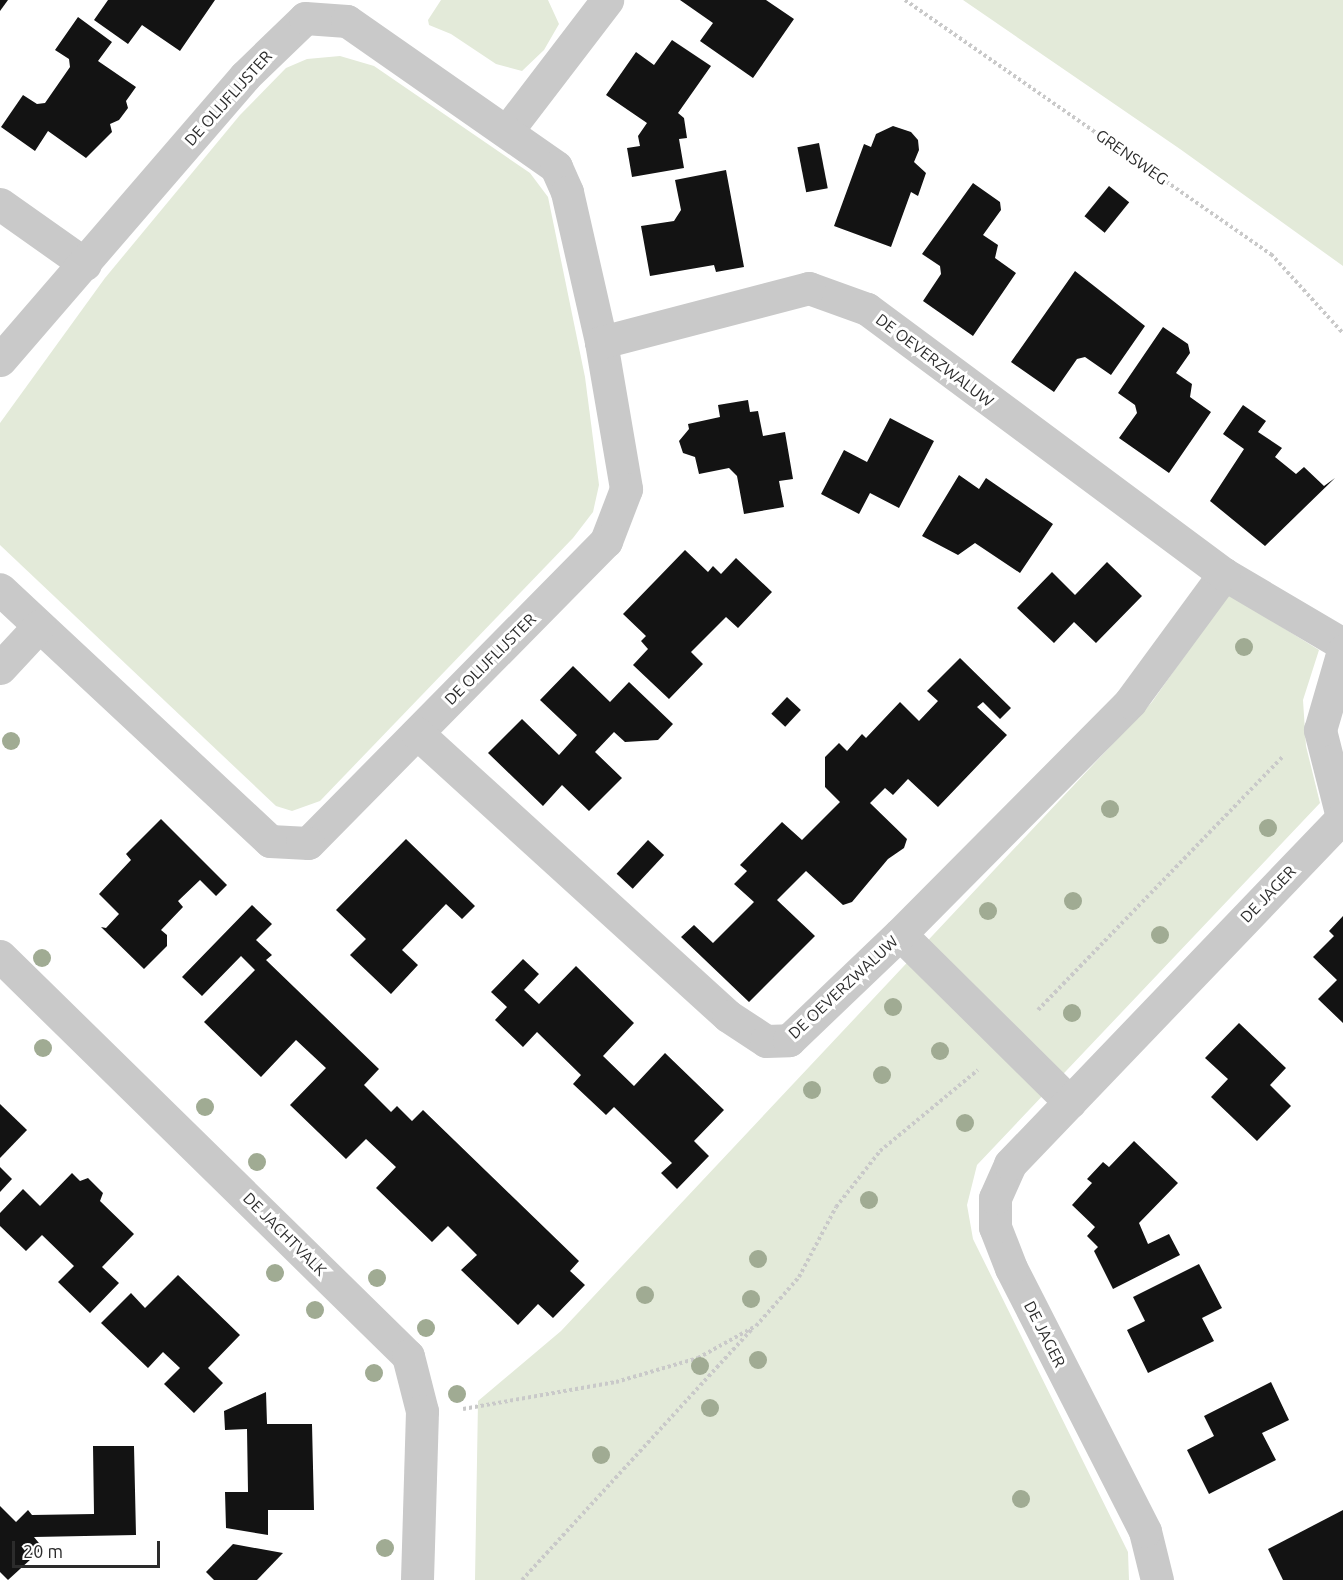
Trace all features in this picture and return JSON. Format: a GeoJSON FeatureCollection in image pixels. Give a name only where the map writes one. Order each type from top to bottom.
{"type":"FeatureCollection","features":[{"type":"Feature","properties":{"kind":"street"},"geometry":{"type":"LineString","coordinates":[[507,131],[607,0]]}},
{"type":"Feature","properties":{"kind":"street","name":"DE OLIJFLIJSTER"},"geometry":{"type":"LineString","coordinates":[[0,360],[304,9],[347,21],[556,167],[564,183],[601,342],[627,489],[606,541],[308,843],[270,841],[0,589]]}},
{"type":"Feature","properties":{"kind":"street"},"geometry":{"type":"LineString","coordinates":[[0,204],[85,264]]}},
{"type":"Feature","properties":{"kind":"street","name":"DE OEVERZWALUW"},"geometry":{"type":"LineString","coordinates":[[601,342],[809,288],[867,309],[1224,574],[1343,645]]}},
{"type":"Feature","properties":{"kind":"street","name":"DE OEVERZWALUW"},"geometry":{"type":"LineString","coordinates":[[417,733],[728,1016],[766,1041],[789,1040],[900,934],[1130,702],[1224,574]]}},
{"type":"Feature","properties":{"kind":"street"},"geometry":{"type":"LineString","coordinates":[[0,668],[39,626]]}},
{"type":"Feature","properties":{"kind":"street"},"geometry":{"type":"LineString","coordinates":[[1343,651],[1320,730],[1343,817]]}},
{"type":"Feature","properties":{"kind":"street","name":"DE JAGER"},"geometry":{"type":"LineString","coordinates":[[1157,1580],[1145,1531],[1011,1268],[995,1227],[995,1198],[1010,1164],[1343,817]]}},
{"type":"Feature","properties":{"kind":"street"},"geometry":{"type":"LineString","coordinates":[[900,934],[1070,1102]]}},
{"type":"Feature","properties":{"kind":"street","name":"DE JACHTVALK"},"geometry":{"type":"LineString","coordinates":[[0,956],[408,1356],[422,1411],[417,1580]]}},
{"type":"Feature","properties":{"kind":"path","name":"GRENSWEG"},"geometry":{"type":"LineString","coordinates":[[905,0],[1271,254],[1343,333]]}},
{"type":"Feature","properties":{"kind":"path"},"geometry":{"type":"LineString","coordinates":[[522,1580],[799,1277],[836,1207],[879,1150],[946,1100],[1008,1042],[1294,745],[1320,730]]}},
{"type":"Feature","properties":{"kind":"path"},"geometry":{"type":"LineString","coordinates":[[422,1411],[467,1409],[616,1382],[698,1358],[756,1326]]}},
{"type":"Feature","properties":{"kind":"green space"},"geometry":{"type":"Polygon","coordinates":[[[441,0],[548,0],[559,24],[544,50],[522,71],[496,64],[451,34],[429,25],[428,20],[441,0]]]}},
{"type":"Feature","properties":{"kind":"green space"},"geometry":{"type":"Polygon","coordinates":[[[963,0],[1343,0],[1343,266],[1180,149],[963,0]]]}},
{"type":"Feature","properties":{"kind":"green space"},"geometry":{"type":"Polygon","coordinates":[[[340,56],[374,66],[530,173],[548,197],[585,377],[599,485],[593,512],[573,538],[320,801],[292,811],[276,806],[0,545],[0,423],[105,278],[240,115],[286,68],[307,59],[340,56]]]}},
{"type":"Feature","properties":{"kind":"green space"},"geometry":{"type":"Polygon","coordinates":[[[1228,594],[1319,650],[1303,700],[1306,746],[1320,803],[977,1165],[967,1205],[973,1239],[1128,1552],[1129,1580],[475,1580],[478,1401],[561,1331],[1152,702],[1228,594]]]}},
{"type":"Feature","properties":{"kind":"building"},"geometry":{"type":"Polygon","coordinates":[[[0,0],[8,0],[0,11],[0,0]]]}},
{"type":"Feature","properties":{"kind":"building"},"geometry":{"type":"Polygon","coordinates":[[[108,0],[215,0],[180,51],[142,25],[128,44],[94,20],[108,0]]]}},
{"type":"Feature","properties":{"kind":"building"},"geometry":{"type":"Polygon","coordinates":[[[680,0],[766,0],[794,19],[753,78],[700,41],[713,23],[680,0]]]}},
{"type":"Feature","properties":{"kind":"building"},"geometry":{"type":"Polygon","coordinates":[[[78,17],[112,42],[98,61],[136,87],[126,101],[128,108],[119,120],[110,124],[112,132],[86,158],[48,131],[35,151],[1,127],[23,95],[37,104],[45,103],[70,67],[69,59],[55,50],[78,17]]]}},
{"type":"Feature","properties":{"kind":"building"},"geometry":{"type":"Polygon","coordinates":[[[672,40],[711,66],[678,113],[684,118],[687,138],[679,139],[684,168],[632,177],[627,148],[640,146],[638,136],[647,123],[606,95],[636,52],[654,65],[672,40]]]}},
{"type":"Feature","properties":{"kind":"building"},"geometry":{"type":"Polygon","coordinates":[[[893,126],[911,132],[918,140],[919,150],[914,162],[926,173],[918,196],[911,192],[891,247],[834,226],[864,144],[871,147],[876,134],[893,126]]]}},
{"type":"Feature","properties":{"kind":"building"},"geometry":{"type":"Polygon","coordinates":[[[819,143],[828,188],[806,192],[797,147],[819,143]]]}},
{"type":"Feature","properties":{"kind":"building"},"geometry":{"type":"Polygon","coordinates":[[[726,170],[744,267],[716,272],[714,265],[650,276],[641,226],[674,221],[681,210],[675,180],[726,170]]]}},
{"type":"Feature","properties":{"kind":"building"},"geometry":{"type":"Polygon","coordinates":[[[973,183],[1000,202],[1001,210],[983,235],[998,245],[995,258],[1016,273],[973,336],[923,301],[941,274],[940,266],[922,254],[973,183]]]}},
{"type":"Feature","properties":{"kind":"building"},"geometry":{"type":"Polygon","coordinates":[[[1109,186],[1129,202],[1105,233],[1084,216],[1109,186]]]}},
{"type":"Feature","properties":{"kind":"building"},"geometry":{"type":"Polygon","coordinates":[[[1075,271],[1145,326],[1111,375],[1085,357],[1077,359],[1054,392],[1011,362],[1075,271]]]}},
{"type":"Feature","properties":{"kind":"building"},"geometry":{"type":"Polygon","coordinates":[[[1163,327],[1188,344],[1190,353],[1176,373],[1192,384],[1190,397],[1211,412],[1169,473],[1119,438],[1137,413],[1135,405],[1118,393],[1163,327]]]}},
{"type":"Feature","properties":{"kind":"building"},"geometry":{"type":"Polygon","coordinates":[[[748,400],[750,412],[758,411],[763,436],[785,432],[793,479],[779,481],[784,507],[744,514],[737,476],[729,468],[699,474],[695,457],[683,453],[679,441],[689,429],[688,424],[720,417],[718,405],[748,400]]]}},
{"type":"Feature","properties":{"kind":"building"},"geometry":{"type":"Polygon","coordinates":[[[1243,405],[1266,421],[1258,432],[1282,448],[1275,457],[1296,474],[1304,467],[1324,486],[1335,478],[1265,546],[1210,501],[1244,449],[1223,434],[1243,405]]]}},
{"type":"Feature","properties":{"kind":"building"},"geometry":{"type":"Polygon","coordinates":[[[890,418],[934,441],[899,508],[870,493],[859,514],[821,494],[844,450],[867,462],[890,418]]]}},
{"type":"Feature","properties":{"kind":"building"},"geometry":{"type":"Polygon","coordinates":[[[959,475],[979,489],[986,478],[1053,524],[1020,573],[975,543],[958,555],[922,536],[959,475]]]}},
{"type":"Feature","properties":{"kind":"building"},"geometry":{"type":"Polygon","coordinates":[[[685,550],[708,572],[713,566],[721,574],[736,558],[772,592],[738,628],[726,617],[691,652],[703,664],[669,699],[633,665],[648,649],[641,641],[646,636],[623,614],[685,550]]]}},
{"type":"Feature","properties":{"kind":"building"},"geometry":{"type":"Polygon","coordinates":[[[1107,562],[1142,596],[1096,643],[1074,622],[1054,643],[1017,608],[1052,572],[1075,595],[1107,562]]]}},
{"type":"Feature","properties":{"kind":"building"},"geometry":{"type":"Polygon","coordinates":[[[960,658],[1011,708],[1000,719],[983,702],[977,707],[1007,735],[938,807],[908,779],[893,795],[885,788],[870,803],[907,839],[904,848],[888,859],[852,902],[843,905],[806,871],[777,900],[815,936],[749,1002],[681,937],[694,925],[713,943],[754,902],[734,884],[747,871],[740,865],[782,822],[802,840],[840,802],[825,787],[825,757],[839,743],[847,751],[862,734],[866,738],[900,702],[919,721],[938,701],[927,691],[960,658]]]}},
{"type":"Feature","properties":{"kind":"building"},"geometry":{"type":"Polygon","coordinates":[[[573,666],[610,702],[629,682],[673,724],[658,740],[625,742],[614,732],[595,752],[622,778],[589,811],[562,785],[543,806],[488,753],[522,719],[559,755],[577,735],[540,700],[573,666]]]}},
{"type":"Feature","properties":{"kind":"building"},"geometry":{"type":"Polygon","coordinates":[[[787,697],[801,710],[785,727],[771,714],[787,697]]]}},
{"type":"Feature","properties":{"kind":"building"},"geometry":{"type":"Polygon","coordinates":[[[161,819],[227,885],[216,896],[200,880],[178,901],[183,907],[161,930],[167,935],[167,946],[144,969],[101,927],[106,928],[119,914],[99,894],[131,860],[126,854],[161,819]]]}},
{"type":"Feature","properties":{"kind":"building"},"geometry":{"type":"Polygon","coordinates":[[[406,839],[475,906],[462,919],[446,904],[402,950],[418,965],[391,994],[350,955],[366,939],[336,910],[406,839]]]}},
{"type":"Feature","properties":{"kind":"building"},"geometry":{"type":"Polygon","coordinates":[[[648,840],[664,855],[633,889],[617,874],[648,840]]]}},
{"type":"Feature","properties":{"kind":"building"},"geometry":{"type":"Polygon","coordinates":[[[252,905],[272,924],[256,940],[272,955],[266,960],[379,1069],[364,1085],[391,1112],[397,1106],[412,1121],[423,1110],[579,1261],[570,1271],[585,1285],[553,1318],[538,1304],[518,1325],[461,1270],[477,1255],[448,1226],[432,1242],[376,1188],[396,1167],[366,1139],[346,1159],[290,1105],[326,1068],[296,1040],[261,1077],[204,1022],[255,970],[241,956],[202,996],[182,977],[252,905]]]}},
{"type":"Feature","properties":{"kind":"building"},"geometry":{"type":"Polygon","coordinates":[[[1343,916],[1343,1023],[1318,999],[1337,980],[1313,957],[1334,936],[1329,931],[1343,916]]]}},
{"type":"Feature","properties":{"kind":"building"},"geometry":{"type":"Polygon","coordinates":[[[523,959],[539,974],[524,990],[539,1004],[576,966],[634,1023],[603,1056],[634,1086],[665,1053],[724,1110],[694,1141],[709,1156],[677,1189],[661,1173],[672,1163],[614,1107],[606,1115],[573,1084],[581,1075],[537,1032],[523,1047],[495,1020],[507,1007],[491,992],[523,959]]]}},
{"type":"Feature","properties":{"kind":"building"},"geometry":{"type":"Polygon","coordinates":[[[1239,1023],[1286,1068],[1270,1085],[1291,1106],[1257,1141],[1211,1097],[1228,1079],[1205,1058],[1239,1023]]]}},
{"type":"Feature","properties":{"kind":"building"},"geometry":{"type":"Polygon","coordinates":[[[0,1104],[27,1130],[0,1158],[0,1104]]]}},
{"type":"Feature","properties":{"kind":"building"},"geometry":{"type":"Polygon","coordinates":[[[1134,1141],[1178,1183],[1139,1223],[1148,1244],[1169,1234],[1180,1255],[1113,1289],[1094,1251],[1098,1247],[1087,1236],[1095,1227],[1072,1205],[1092,1183],[1087,1179],[1103,1162],[1109,1167],[1134,1141]]]}},
{"type":"Feature","properties":{"kind":"building"},"geometry":{"type":"Polygon","coordinates":[[[0,1167],[12,1179],[0,1192],[0,1167]]]}},
{"type":"Feature","properties":{"kind":"building"},"geometry":{"type":"Polygon","coordinates":[[[72,1173],[80,1181],[88,1178],[103,1193],[100,1201],[134,1234],[102,1267],[119,1283],[90,1313],[58,1282],[74,1266],[42,1235],[26,1251],[0,1226],[0,1213],[23,1189],[40,1206],[72,1173]]]}},
{"type":"Feature","properties":{"kind":"building"},"geometry":{"type":"Polygon","coordinates":[[[1199,1264],[1222,1308],[1202,1318],[1214,1341],[1148,1373],[1127,1330],[1145,1321],[1133,1297],[1199,1264]]]}},
{"type":"Feature","properties":{"kind":"building"},"geometry":{"type":"Polygon","coordinates":[[[178,1275],[240,1335],[208,1368],[223,1383],[194,1413],[164,1384],[180,1368],[163,1352],[148,1368],[101,1323],[131,1293],[145,1308],[178,1275]]]}},
{"type":"Feature","properties":{"kind":"building"},"geometry":{"type":"Polygon","coordinates":[[[1271,1382],[1289,1420],[1262,1433],[1276,1460],[1209,1494],[1187,1450],[1214,1436],[1204,1416],[1271,1382]]]}},
{"type":"Feature","properties":{"kind":"building"},"geometry":{"type":"Polygon","coordinates":[[[266,1392],[267,1424],[312,1424],[314,1510],[268,1510],[268,1535],[226,1528],[225,1492],[248,1492],[247,1429],[225,1430],[224,1411],[266,1392]]]}},
{"type":"Feature","properties":{"kind":"building"},"geometry":{"type":"Polygon","coordinates":[[[93,1446],[134,1446],[136,1535],[34,1537],[43,1548],[8,1580],[0,1572],[0,1506],[16,1522],[28,1510],[32,1515],[94,1514],[93,1446]]]}},
{"type":"Feature","properties":{"kind":"building"},"geometry":{"type":"Polygon","coordinates":[[[1343,1510],[1343,1580],[1283,1580],[1268,1549],[1343,1510]]]}},
{"type":"Feature","properties":{"kind":"building"},"geometry":{"type":"Polygon","coordinates":[[[233,1544],[283,1553],[257,1580],[214,1580],[206,1572],[233,1544]]]}}]}
